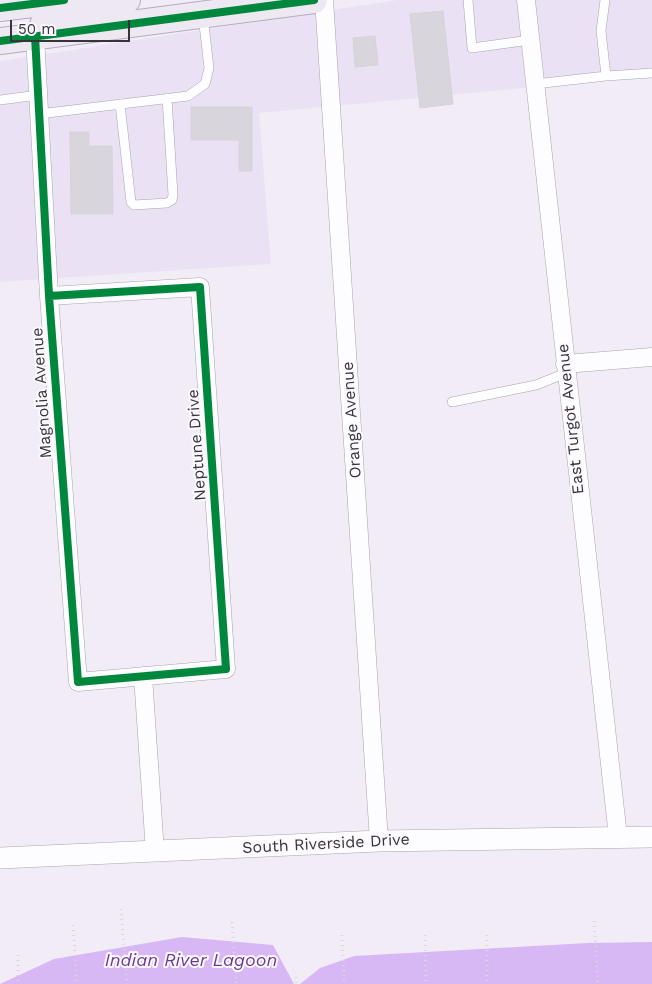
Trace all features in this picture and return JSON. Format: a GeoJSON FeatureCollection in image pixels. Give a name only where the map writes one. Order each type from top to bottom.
{"type":"FeatureCollection","features":[{"type":"Feature","properties":{"kind":"main road"},"geometry":{"type":"LineString","coordinates":[[0,8],[30,2],[64,0]]}},
{"type":"Feature","properties":{"kind":"main road"},"geometry":{"type":"LineString","coordinates":[[35,36],[45,24],[56,17],[115,7],[127,0]]}},
{"type":"Feature","properties":{"kind":"main road"},"geometry":{"type":"LineString","coordinates":[[0,41],[314,0]]}},
{"type":"Feature","properties":{"kind":"main road"},"geometry":{"type":"LineString","coordinates":[[0,29],[25,20],[29,14],[30,2]]}},
{"type":"Feature","properties":{"kind":"street","name":"Orange Avenue"},"geometry":{"type":"LineString","coordinates":[[324,0],[379,841]]}},
{"type":"Feature","properties":{"kind":"street","name":"East Turgot Avenue"},"geometry":{"type":"LineString","coordinates":[[526,0],[618,837]]}},
{"type":"Feature","properties":{"kind":"street","name":"Magnolia Avenue"},"geometry":{"type":"LineString","coordinates":[[35,36],[49,296],[78,682],[143,676]]}},
{"type":"Feature","properties":{"kind":"street","name":"Neptune Drive"},"geometry":{"type":"LineString","coordinates":[[49,296],[200,287],[226,669],[143,676]]}},
{"type":"Feature","properties":{"kind":"street"},"geometry":{"type":"LineString","coordinates":[[566,369],[652,357]]}},
{"type":"Feature","properties":{"kind":"street"},"geometry":{"type":"LineString","coordinates":[[143,676],[155,852]]}},
{"type":"Feature","properties":{"kind":"street","name":"South Riverside Drive"},"geometry":{"type":"LineString","coordinates":[[0,858],[379,841],[652,836]]}},
{"type":"Feature","properties":{"kind":"lane"},"geometry":{"type":"LineString","coordinates":[[468,0],[472,48],[530,40]]}},
{"type":"Feature","properties":{"kind":"lane"},"geometry":{"type":"LineString","coordinates":[[605,0],[601,31],[606,76]]}},
{"type":"Feature","properties":{"kind":"lane"},"geometry":{"type":"LineString","coordinates":[[39,114],[188,96],[205,84],[209,68],[203,14]]}},
{"type":"Feature","properties":{"kind":"lane"},"geometry":{"type":"LineString","coordinates":[[535,84],[652,73]]}},
{"type":"Feature","properties":{"kind":"lane"},"geometry":{"type":"LineString","coordinates":[[0,100],[38,95]]}},
{"type":"Feature","properties":{"kind":"lane"},"geometry":{"type":"LineString","coordinates":[[120,104],[131,202],[134,205],[167,203],[172,200],[173,194],[167,98]]}},
{"type":"Feature","properties":{"kind":"lane"},"geometry":{"type":"LineString","coordinates":[[452,402],[536,385],[566,369]]}},
{"type":"Feature","properties":{"kind":"path"},"geometry":{"type":"LineString","coordinates":[[121,909],[127,984]]}},
{"type":"Feature","properties":{"kind":"path"},"geometry":{"type":"LineString","coordinates":[[594,921],[598,984]]}},
{"type":"Feature","properties":{"kind":"path"},"geometry":{"type":"LineString","coordinates":[[232,922],[236,984]]}},
{"type":"Feature","properties":{"kind":"path"},"geometry":{"type":"LineString","coordinates":[[73,925],[77,984]]}},
{"type":"Feature","properties":{"kind":"path"},"geometry":{"type":"LineString","coordinates":[[342,935],[344,984]]}},
{"type":"Feature","properties":{"kind":"path"},"geometry":{"type":"LineString","coordinates":[[424,935],[426,984]]}},
{"type":"Feature","properties":{"kind":"path"},"geometry":{"type":"LineString","coordinates":[[487,935],[487,984]]}},
{"type":"Feature","properties":{"kind":"path"},"geometry":{"type":"LineString","coordinates":[[18,955],[18,984]]}},
{"type":"Feature","properties":{"kind":"path"},"geometry":{"type":"LineString","coordinates":[[296,977],[297,984]]}},
{"type":"Feature","properties":{"kind":"shaded area"},"geometry":{"type":"Polygon","coordinates":[[[397,0],[652,0],[652,76],[259,113],[271,264],[0,282],[0,61],[397,0]]]}},
{"type":"Feature","properties":{"kind":"water","name":"Indian River Lagoon"},"geometry":{"type":"Polygon","coordinates":[[[182,937],[273,945],[294,984],[0,984],[54,959],[182,937]]]}},
{"type":"Feature","properties":{"kind":"water","name":"Indian River Lagoon"},"geometry":{"type":"Polygon","coordinates":[[[652,942],[652,984],[300,984],[320,968],[354,956],[588,943],[652,942]]]}},
{"type":"Feature","properties":{"kind":"building"},"geometry":{"type":"Polygon","coordinates":[[[443,11],[453,104],[420,108],[410,14],[443,11]]]}},
{"type":"Feature","properties":{"kind":"building"},"geometry":{"type":"Polygon","coordinates":[[[375,36],[378,65],[355,67],[353,38],[375,36]]]}},
{"type":"Feature","properties":{"kind":"building"},"geometry":{"type":"Polygon","coordinates":[[[191,107],[252,107],[252,171],[239,171],[239,140],[191,140],[191,107]]]}},
{"type":"Feature","properties":{"kind":"building"},"geometry":{"type":"Polygon","coordinates":[[[70,132],[89,132],[89,146],[112,146],[113,214],[71,214],[70,132]]]}},
{"type":"Feature","properties":{"kind":"cycle path"},"geometry":{"type":"LineString","coordinates":[[0,8],[64,0]]}},
{"type":"Feature","properties":{"kind":"cycle path"},"geometry":{"type":"LineString","coordinates":[[0,41],[314,0]]}},
{"type":"Feature","properties":{"kind":"cycle path"},"geometry":{"type":"LineString","coordinates":[[35,36],[49,296],[78,682],[226,669],[200,287],[49,296]]}}]}
